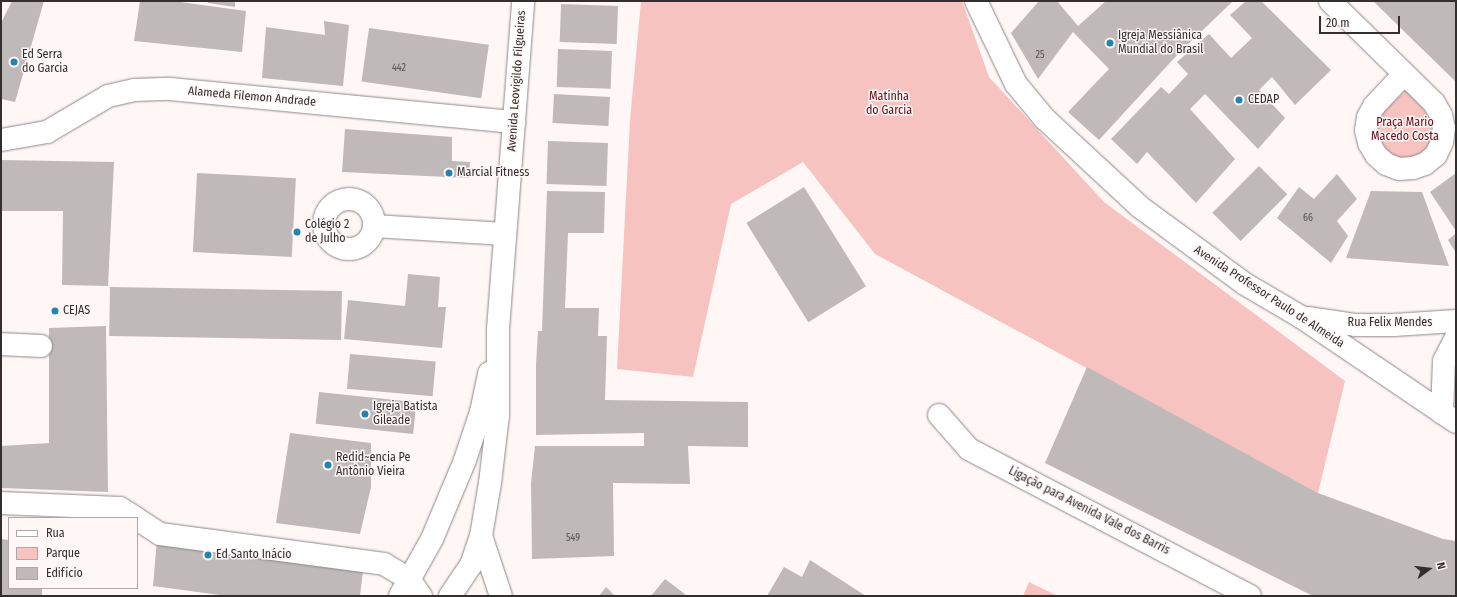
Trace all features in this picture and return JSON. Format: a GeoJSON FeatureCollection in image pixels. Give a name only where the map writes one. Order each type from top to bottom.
{"type":"FeatureCollection","features":[{"type":"Feature","properties":{"kind":"street","name":"Avenida Leovigildo Filgueiras"},"geometry":{"type":"LineString","coordinates":[[450,596],[471,565],[481,536],[498,415],[498,329],[523,1]]}},
{"type":"Feature","properties":{"kind":"street","name":"Avenida Professor Paulo de Almeida"},"geometry":{"type":"LineString","coordinates":[[976,1],[1016,84],[1045,119],[1084,157],[1140,207],[1196,250],[1245,284],[1301,317],[1449,417]]}},
{"type":"Feature","properties":{"kind":"street"},"geometry":{"type":"LineString","coordinates":[[1330,1],[1404,74]]}},
{"type":"Feature","properties":{"kind":"street","name":"Alameda Filemon Andrade"},"geometry":{"type":"LineString","coordinates":[[1,140],[47,132],[108,96],[134,90],[170,89],[514,122]]}},
{"type":"Feature","properties":{"kind":"street"},"geometry":{"type":"LineString","coordinates":[[374,226],[505,234]]}},
{"type":"Feature","properties":{"kind":"street","name":"Rua Felix Mendes"},"geometry":{"type":"LineString","coordinates":[[1301,317],[1364,325],[1456,321]]}},
{"type":"Feature","properties":{"kind":"street","name":"Avenida Leovigildo Filgueiras"},"geometry":{"type":"LineString","coordinates":[[410,590],[465,460],[480,412],[498,329]]}},
{"type":"Feature","properties":{"kind":"street"},"geometry":{"type":"LineString","coordinates":[[1449,417],[1444,361],[1456,337]]}},
{"type":"Feature","properties":{"kind":"street"},"geometry":{"type":"LineString","coordinates":[[1,344],[41,346]]}},
{"type":"Feature","properties":{"kind":"street","name":"Ligação para Avenida Vale dos Barris"},"geometry":{"type":"LineString","coordinates":[[939,415],[969,450],[1087,509],[1250,596]]}},
{"type":"Feature","properties":{"kind":"street"},"geometry":{"type":"LineString","coordinates":[[1,503],[120,508],[134,517]]}},
{"type":"Feature","properties":{"kind":"street"},"geometry":{"type":"LineString","coordinates":[[138,519],[160,534],[384,564],[410,590]]}},
{"type":"Feature","properties":{"kind":"street"},"geometry":{"type":"LineString","coordinates":[[481,536],[501,596]]}},
{"type":"Feature","properties":{"kind":"green space","name":"Matinha do Garcia"},"geometry":{"type":"Polygon","coordinates":[[[641,1],[962,1],[989,77],[1104,202],[1345,381],[1318,493],[875,254],[803,162],[731,204],[693,377],[617,369],[630,120],[641,1]]]}},
{"type":"Feature","properties":{"kind":"green space","name":"Praça Mario Macedo Costa"},"geometry":{"type":"Polygon","coordinates":[[[1406,90],[1432,119],[1434,138],[1424,156],[1404,161],[1388,153],[1376,133],[1378,117],[1406,90]]]}},
{"type":"Feature","properties":{"kind":"green space"},"geometry":{"type":"Polygon","coordinates":[[[1029,582],[1058,596],[1023,596],[1029,582]]]}},
{"type":"Feature","properties":{"kind":"building","name":"Ed Serra do Garcia"},"geometry":{"type":"Polygon","coordinates":[[[12,1],[44,1],[15,102],[1,99],[1,23],[12,1]]]}},
{"type":"Feature","properties":{"kind":"building"},"geometry":{"type":"Polygon","coordinates":[[[140,1],[173,1],[246,11],[242,52],[134,41],[140,1]]]}},
{"type":"Feature","properties":{"kind":"building"},"geometry":{"type":"Polygon","coordinates":[[[208,1],[235,1],[235,7],[208,3],[208,1]]]}},
{"type":"Feature","properties":{"kind":"building"},"geometry":{"type":"Polygon","coordinates":[[[1039,1],[1057,1],[1078,26],[1106,1],[1233,1],[1178,54],[1099,140],[1068,112],[1109,69],[1073,32],[1038,79],[1011,33],[1039,1]]]}},
{"type":"Feature","properties":{"kind":"building","name":"CEDAP"},"geometry":{"type":"Polygon","coordinates":[[[1246,1],[1261,1],[1331,70],[1295,105],[1272,77],[1259,90],[1285,118],[1258,149],[1205,94],[1190,109],[1235,159],[1196,203],[1147,152],[1137,164],[1111,139],[1161,87],[1169,94],[1188,74],[1177,62],[1209,34],[1231,58],[1252,38],[1230,15],[1246,1]]]}},
{"type":"Feature","properties":{"kind":"building"},"geometry":{"type":"Polygon","coordinates":[[[1373,1],[1456,1],[1456,82],[1414,41],[1373,1]]]}},
{"type":"Feature","properties":{"kind":"building"},"geometry":{"type":"Polygon","coordinates":[[[561,4],[618,6],[617,44],[560,42],[561,4]]]}},
{"type":"Feature","properties":{"kind":"building"},"geometry":{"type":"Polygon","coordinates":[[[324,21],[349,25],[343,86],[262,78],[266,27],[325,35],[324,21]]]}},
{"type":"Feature","properties":{"kind":"building"},"geometry":{"type":"Polygon","coordinates":[[[369,28],[489,45],[481,98],[361,81],[369,28]]]}},
{"type":"Feature","properties":{"kind":"building"},"geometry":{"type":"Polygon","coordinates":[[[558,49],[612,51],[611,89],[557,87],[558,49]]]}},
{"type":"Feature","properties":{"kind":"building"},"geometry":{"type":"Polygon","coordinates":[[[554,94],[610,97],[608,126],[552,123],[554,94]]]}},
{"type":"Feature","properties":{"kind":"building"},"geometry":{"type":"Polygon","coordinates":[[[345,129],[452,137],[452,161],[470,162],[469,178],[342,172],[345,129]]]}},
{"type":"Feature","properties":{"kind":"building"},"geometry":{"type":"Polygon","coordinates":[[[548,141],[608,143],[606,186],[546,184],[548,141]]]}},
{"type":"Feature","properties":{"kind":"building"},"geometry":{"type":"Polygon","coordinates":[[[1,160],[114,162],[108,286],[62,285],[63,211],[1,211],[1,160]]]}},
{"type":"Feature","properties":{"kind":"building"},"geometry":{"type":"Polygon","coordinates":[[[1259,166],[1287,194],[1241,241],[1212,213],[1259,166]]]}},
{"type":"Feature","properties":{"kind":"building"},"geometry":{"type":"Polygon","coordinates":[[[197,173],[296,178],[292,257],[193,252],[197,173]]]}},
{"type":"Feature","properties":{"kind":"building"},"geometry":{"type":"Polygon","coordinates":[[[1456,173],[1456,231],[1430,192],[1456,173]]]}},
{"type":"Feature","properties":{"kind":"building"},"geometry":{"type":"Polygon","coordinates":[[[1337,174],[1357,199],[1337,221],[1348,236],[1331,263],[1277,218],[1299,187],[1314,199],[1337,174]]]}},
{"type":"Feature","properties":{"kind":"building"},"geometry":{"type":"Polygon","coordinates":[[[804,187],[866,286],[808,322],[746,223],[804,187]]]}},
{"type":"Feature","properties":{"kind":"building"},"geometry":{"type":"Polygon","coordinates":[[[547,191],[605,192],[604,233],[568,233],[565,308],[599,308],[598,336],[607,336],[605,400],[748,402],[748,447],[688,446],[690,484],[613,483],[614,556],[532,559],[531,483],[535,446],[644,446],[644,433],[536,435],[536,364],[538,331],[542,331],[547,191]]]}},
{"type":"Feature","properties":{"kind":"building"},"geometry":{"type":"Polygon","coordinates":[[[1371,191],[1422,192],[1449,266],[1346,258],[1371,191]]]}},
{"type":"Feature","properties":{"kind":"building"},"geometry":{"type":"Polygon","coordinates":[[[1456,233],[1456,253],[1448,240],[1456,233]]]}},
{"type":"Feature","properties":{"kind":"building"},"geometry":{"type":"Polygon","coordinates":[[[408,274],[440,277],[438,307],[446,307],[442,348],[344,339],[348,300],[405,306],[408,274]]]}},
{"type":"Feature","properties":{"kind":"building"},"geometry":{"type":"Polygon","coordinates":[[[110,287],[342,291],[341,340],[109,336],[110,287]]]}},
{"type":"Feature","properties":{"kind":"building"},"geometry":{"type":"Polygon","coordinates":[[[106,326],[108,492],[1,488],[1,446],[49,443],[49,328],[106,326]]]}},
{"type":"Feature","properties":{"kind":"building"},"geometry":{"type":"Polygon","coordinates":[[[350,354],[436,361],[433,396],[347,389],[350,354]]]}},
{"type":"Feature","properties":{"kind":"building"},"geometry":{"type":"Polygon","coordinates":[[[1087,367],[1318,493],[1443,539],[1456,541],[1456,596],[1313,596],[1045,463],[1087,367]]]}},
{"type":"Feature","properties":{"kind":"building","name":"Igreja Batista Gileade"},"geometry":{"type":"Polygon","coordinates":[[[319,392],[416,402],[413,434],[316,424],[319,392]]]}},
{"type":"Feature","properties":{"kind":"building","name":"Redid~encia Pe Antônio Vieira"},"geometry":{"type":"Polygon","coordinates":[[[290,433],[371,443],[371,487],[360,534],[276,523],[290,433]]]}},
{"type":"Feature","properties":{"kind":"building"},"geometry":{"type":"Polygon","coordinates":[[[1,539],[8,540],[8,589],[42,589],[42,596],[1,596],[1,539]]]}},
{"type":"Feature","properties":{"kind":"building","name":"Ed Santo Inácio"},"geometry":{"type":"Polygon","coordinates":[[[157,539],[363,571],[360,596],[227,596],[153,586],[157,539]]]}},
{"type":"Feature","properties":{"kind":"building"},"geometry":{"type":"Polygon","coordinates":[[[810,560],[866,596],[767,596],[784,567],[802,577],[810,560]]]}},
{"type":"Feature","properties":{"kind":"building"},"geometry":{"type":"Polygon","coordinates":[[[665,579],[685,594],[683,596],[651,596],[665,579]]]}},
{"type":"Feature","properties":{"kind":"building"},"geometry":{"type":"Polygon","coordinates":[[[606,587],[615,596],[599,596],[606,587]]]}},
{"type":"Feature","properties":{"kind":"place","name":"Igreja Messiânica Mundial do Brasil"},"geometry":{"type":"Point","coordinates":[1110,43]}},
{"type":"Feature","properties":{"kind":"place","name":"Ed Serra do Garcia"},"geometry":{"type":"Point","coordinates":[14,62]}},
{"type":"Feature","properties":{"kind":"place","name":"CEDAP"},"geometry":{"type":"Point","coordinates":[1239,100]}},
{"type":"Feature","properties":{"kind":"place","name":"Marcial Fitness"},"geometry":{"type":"Point","coordinates":[449,173]}},
{"type":"Feature","properties":{"kind":"place","name":"Colégio 2 de Julho"},"geometry":{"type":"Point","coordinates":[297,232]}},
{"type":"Feature","properties":{"kind":"place","name":"CEJAS"},"geometry":{"type":"Point","coordinates":[55,311]}},
{"type":"Feature","properties":{"kind":"place","name":"Igreja Batista Gileade"},"geometry":{"type":"Point","coordinates":[365,414]}},
{"type":"Feature","properties":{"kind":"place","name":"Redid~encia Pe Antônio Vieira"},"geometry":{"type":"Point","coordinates":[328,465]}},
{"type":"Feature","properties":{"kind":"place","name":"Ed Santo Inácio"},"geometry":{"type":"Point","coordinates":[208,555]}}]}
